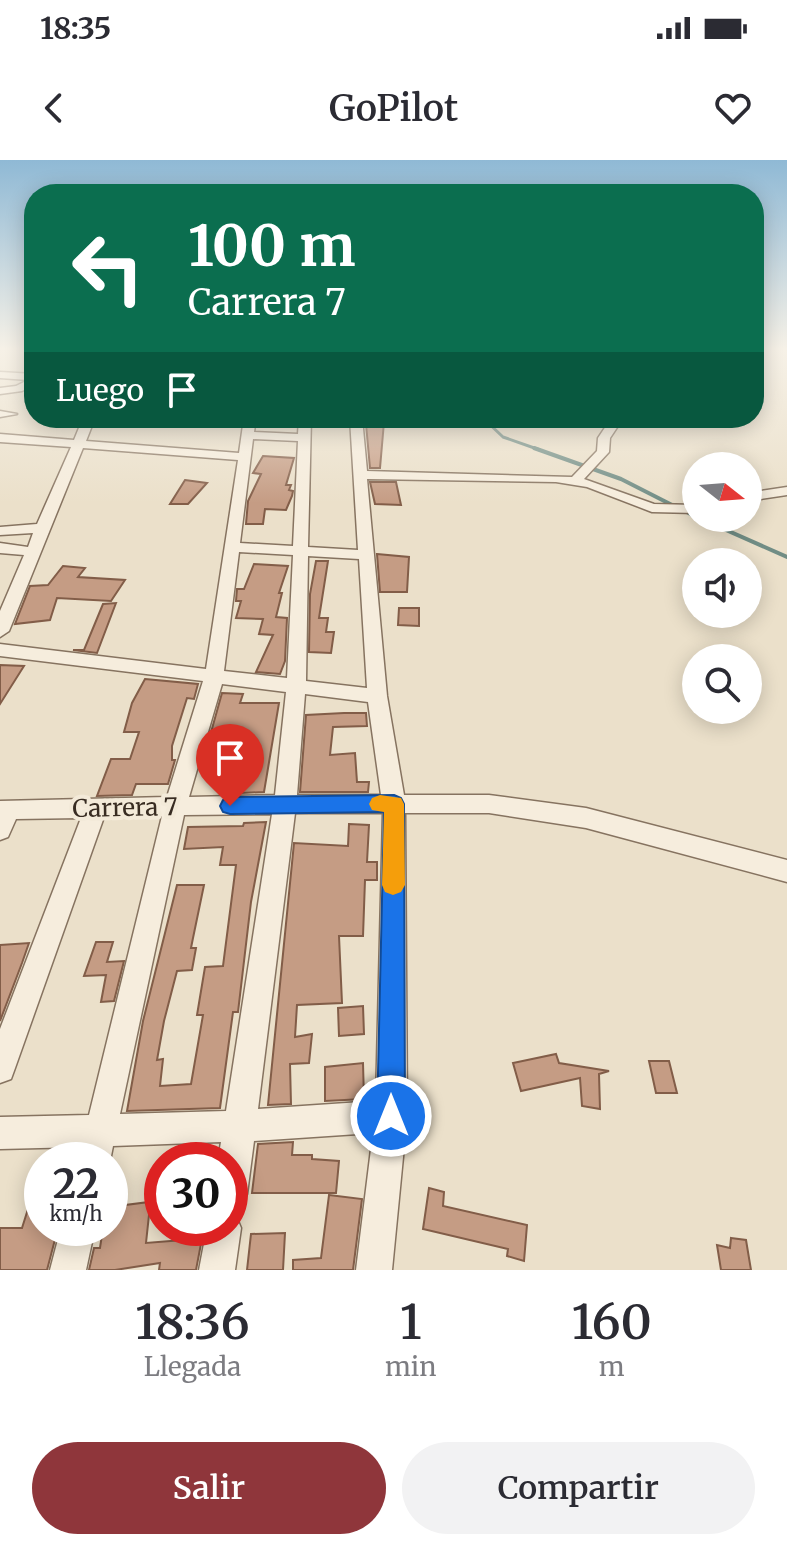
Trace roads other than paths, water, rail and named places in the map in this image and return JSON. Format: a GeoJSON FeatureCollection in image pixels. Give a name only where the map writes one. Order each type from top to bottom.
{"type":"FeatureCollection","features":[{"type":"Feature","properties":{"kind":"street"},"geometry":{"type":"LineString","coordinates":[[0,631],[84,428]]}},
{"type":"Feature","properties":{"kind":"street"},"geometry":{"type":"LineString","coordinates":[[0,438],[77,444],[305,428],[296,687],[285,804],[239,1142]]}},
{"type":"Feature","properties":{"kind":"street"},"geometry":{"type":"LineString","coordinates":[[357,428],[377,696],[394,804],[391,1116],[374,1270]]}},
{"type":"Feature","properties":{"kind":"street"},"geometry":{"type":"LineString","coordinates":[[576,480],[603,452],[604,438],[611,428]]}},
{"type":"Feature","properties":{"kind":"street"},"geometry":{"type":"LineString","coordinates":[[98,1142],[175,807],[214,677],[245,430]]}},
{"type":"Feature","properties":{"kind":"street"},"geometry":{"type":"LineString","coordinates":[[360,475],[524,476],[576,480],[652,508],[682,509]]}},
{"type":"Feature","properties":{"kind":"street"},"geometry":{"type":"LineString","coordinates":[[762,495],[787,491]]}},
{"type":"Feature","properties":{"kind":"street"},"geometry":{"type":"LineString","coordinates":[[0,531],[44,528]]}},
{"type":"Feature","properties":{"kind":"street"},"geometry":{"type":"LineString","coordinates":[[230,547],[366,555]]}},
{"type":"Feature","properties":{"kind":"street"},"geometry":{"type":"LineString","coordinates":[[0,548],[34,552]]}},
{"type":"Feature","properties":{"kind":"street"},"geometry":{"type":"LineString","coordinates":[[0,650],[377,696]]}},
{"type":"Feature","properties":{"kind":"street","name":"Carrera 7"},"geometry":{"type":"LineString","coordinates":[[3,817],[96,809],[285,804],[489,804],[586,818],[787,871]]}},
{"type":"Feature","properties":{"kind":"street"},"geometry":{"type":"LineString","coordinates":[[0,1068],[96,809]]}},
{"type":"Feature","properties":{"kind":"street"},"geometry":{"type":"LineString","coordinates":[[120,1142],[242,1126],[391,1116]]}},
{"type":"Feature","properties":{"kind":"street"},"geometry":{"type":"LineString","coordinates":[[0,1133],[73,1142]]}},
{"type":"Feature","properties":{"kind":"street"},"geometry":{"type":"LineString","coordinates":[[68,1270],[74,1246]]}},
{"type":"Feature","properties":{"kind":"street"},"geometry":{"type":"LineString","coordinates":[[217,1270],[221,1246]]}},
{"type":"Feature","properties":{"kind":"waterway"},"geometry":{"type":"LineString","coordinates":[[494,428],[503,437],[540,450]]}},
{"type":"Feature","properties":{"kind":"waterway"},"geometry":{"type":"LineString","coordinates":[[534,448],[621,479],[676,507]]}},
{"type":"Feature","properties":{"kind":"waterway"},"geometry":{"type":"LineString","coordinates":[[731,532],[787,557]]}}]}
